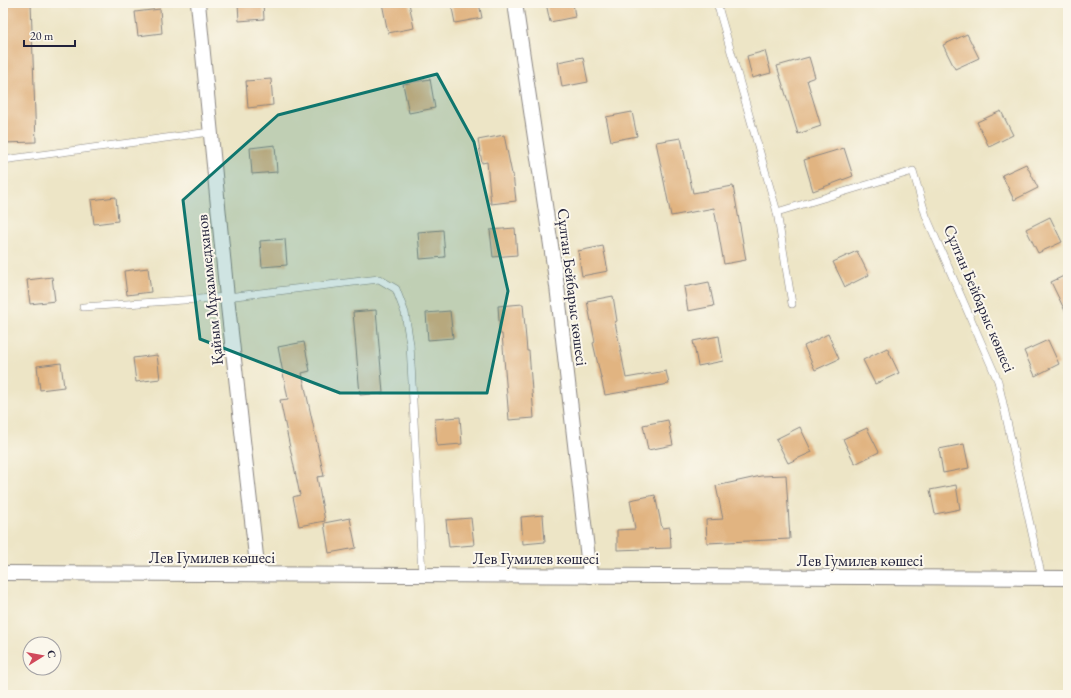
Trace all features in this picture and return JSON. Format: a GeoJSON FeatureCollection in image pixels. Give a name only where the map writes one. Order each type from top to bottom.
{"type":"FeatureCollection","features":[{"type":"Feature","properties":{"kind":"street","name":"Қайым Мұхаммедханов"},"geometry":{"type":"LineString","coordinates":[[198,3],[227,297],[258,574]]}},
{"type":"Feature","properties":{"kind":"street","name":"Сұлтан Бейбарыс көшесі"},"geometry":{"type":"LineString","coordinates":[[515,3],[557,286],[590,576]]}},
{"type":"Feature","properties":{"kind":"street","name":"Лев Гумилев көшесі"},"geometry":{"type":"LineString","coordinates":[[3,573],[1068,578]]}},
{"type":"Feature","properties":{"kind":"lane"},"geometry":{"type":"LineString","coordinates":[[717,3],[777,212],[792,304]]}},
{"type":"Feature","properties":{"kind":"lane"},"geometry":{"type":"LineString","coordinates":[[3,160],[210,132]]}},
{"type":"Feature","properties":{"kind":"lane","name":"Сұлтан Бейбарыс көшесі"},"geometry":{"type":"LineString","coordinates":[[777,212],[913,171],[926,216],[998,381],[1042,578]]}},
{"type":"Feature","properties":{"kind":"lane"},"geometry":{"type":"LineString","coordinates":[[83,307],[227,297],[379,279],[396,289],[405,313],[410,344],[422,575]]}},
{"type":"Feature","properties":{"kind":"highlighted area"},"geometry":{"type":"Polygon","coordinates":[[[437,74],[474,142],[508,291],[487,393],[340,393],[200,339],[183,200],[278,115],[437,74]]]}},
{"type":"Feature","properties":{"kind":"building"},"geometry":{"type":"Polygon","coordinates":[[[3,3],[31,3],[36,142],[3,143],[3,3]]]}},
{"type":"Feature","properties":{"kind":"building"},"geometry":{"type":"Polygon","coordinates":[[[238,3],[263,3],[264,19],[239,21],[238,3]]]}},
{"type":"Feature","properties":{"kind":"building"},"geometry":{"type":"Polygon","coordinates":[[[382,3],[409,3],[414,28],[388,33],[382,3]]]}},
{"type":"Feature","properties":{"kind":"building"},"geometry":{"type":"Polygon","coordinates":[[[451,3],[479,3],[482,18],[455,23],[451,3]]]}},
{"type":"Feature","properties":{"kind":"building"},"geometry":{"type":"Polygon","coordinates":[[[546,3],[573,3],[575,17],[550,22],[546,3]]]}},
{"type":"Feature","properties":{"kind":"building"},"geometry":{"type":"Polygon","coordinates":[[[160,9],[162,33],[138,36],[135,12],[160,9]]]}},
{"type":"Feature","properties":{"kind":"building"},"geometry":{"type":"Polygon","coordinates":[[[967,34],[979,58],[955,69],[943,45],[967,34]]]}},
{"type":"Feature","properties":{"kind":"building"},"geometry":{"type":"Polygon","coordinates":[[[765,51],[771,73],[752,78],[747,56],[765,51]]]}},
{"type":"Feature","properties":{"kind":"building"},"geometry":{"type":"Polygon","coordinates":[[[583,57],[588,82],[562,87],[558,62],[583,57]]]}},
{"type":"Feature","properties":{"kind":"building"},"geometry":{"type":"Polygon","coordinates":[[[809,57],[815,77],[807,80],[821,126],[798,134],[777,66],[809,57]]]}},
{"type":"Feature","properties":{"kind":"building"},"geometry":{"type":"Polygon","coordinates":[[[271,79],[273,105],[248,108],[246,81],[271,79]]]}},
{"type":"Feature","properties":{"kind":"building"},"geometry":{"type":"Polygon","coordinates":[[[430,79],[435,108],[409,113],[403,84],[430,79]]]}},
{"type":"Feature","properties":{"kind":"building"},"geometry":{"type":"Polygon","coordinates":[[[1001,111],[1013,135],[989,147],[977,122],[1001,111]]]}},
{"type":"Feature","properties":{"kind":"building"},"geometry":{"type":"Polygon","coordinates":[[[632,112],[637,136],[611,141],[606,117],[632,112]]]}},
{"type":"Feature","properties":{"kind":"building"},"geometry":{"type":"Polygon","coordinates":[[[504,135],[513,174],[516,201],[491,204],[487,162],[482,163],[478,140],[504,135]]]}},
{"type":"Feature","properties":{"kind":"building"},"geometry":{"type":"Polygon","coordinates":[[[681,138],[693,193],[733,186],[746,260],[724,264],[714,208],[671,216],[656,142],[681,138]]]}},
{"type":"Feature","properties":{"kind":"building"},"geometry":{"type":"Polygon","coordinates":[[[275,145],[277,172],[252,174],[250,148],[275,145]]]}},
{"type":"Feature","properties":{"kind":"building"},"geometry":{"type":"Polygon","coordinates":[[[844,148],[853,176],[813,191],[804,160],[844,148]]]}},
{"type":"Feature","properties":{"kind":"building"},"geometry":{"type":"Polygon","coordinates":[[[1026,164],[1038,188],[1014,200],[1002,175],[1026,164]]]}},
{"type":"Feature","properties":{"kind":"building"},"geometry":{"type":"Polygon","coordinates":[[[116,197],[118,221],[94,224],[91,200],[116,197]]]}},
{"type":"Feature","properties":{"kind":"building"},"geometry":{"type":"Polygon","coordinates":[[[1050,217],[1062,242],[1038,253],[1026,229],[1050,217]]]}},
{"type":"Feature","properties":{"kind":"building"},"geometry":{"type":"Polygon","coordinates":[[[515,228],[517,255],[493,257],[490,230],[515,228]]]}},
{"type":"Feature","properties":{"kind":"building"},"geometry":{"type":"Polygon","coordinates":[[[443,230],[445,257],[420,259],[418,232],[443,230]]]}},
{"type":"Feature","properties":{"kind":"building"},"geometry":{"type":"Polygon","coordinates":[[[285,239],[287,265],[262,267],[260,241],[285,239]]]}},
{"type":"Feature","properties":{"kind":"building"},"geometry":{"type":"Polygon","coordinates":[[[603,246],[608,271],[582,276],[578,251],[603,246]]]}},
{"type":"Feature","properties":{"kind":"building"},"geometry":{"type":"Polygon","coordinates":[[[857,251],[869,275],[845,287],[833,262],[857,251]]]}},
{"type":"Feature","properties":{"kind":"building"},"geometry":{"type":"Polygon","coordinates":[[[148,268],[151,292],[127,295],[124,271],[148,268]]]}},
{"type":"Feature","properties":{"kind":"building"},"geometry":{"type":"Polygon","coordinates":[[[1068,274],[1068,317],[1051,282],[1068,274]]]}},
{"type":"Feature","properties":{"kind":"building"},"geometry":{"type":"Polygon","coordinates":[[[52,277],[55,301],[30,304],[27,280],[52,277]]]}},
{"type":"Feature","properties":{"kind":"building"},"geometry":{"type":"Polygon","coordinates":[[[709,282],[714,306],[688,311],[684,287],[709,282]]]}},
{"type":"Feature","properties":{"kind":"building"},"geometry":{"type":"Polygon","coordinates":[[[613,296],[617,321],[615,322],[626,378],[666,371],[669,384],[605,395],[593,343],[595,342],[587,301],[613,296]]]}},
{"type":"Feature","properties":{"kind":"building"},"geometry":{"type":"Polygon","coordinates":[[[523,304],[527,351],[529,351],[534,418],[509,420],[502,334],[500,334],[498,306],[523,304]]]}},
{"type":"Feature","properties":{"kind":"building"},"geometry":{"type":"Polygon","coordinates":[[[376,310],[383,393],[360,395],[353,312],[376,310]]]}},
{"type":"Feature","properties":{"kind":"building"},"geometry":{"type":"Polygon","coordinates":[[[450,311],[453,338],[428,340],[426,313],[450,311]]]}},
{"type":"Feature","properties":{"kind":"building"},"geometry":{"type":"Polygon","coordinates":[[[828,334],[839,359],[815,370],[804,346],[828,334]]]}},
{"type":"Feature","properties":{"kind":"building"},"geometry":{"type":"Polygon","coordinates":[[[719,336],[723,361],[698,366],[693,341],[719,336]]]}},
{"type":"Feature","properties":{"kind":"building"},"geometry":{"type":"Polygon","coordinates":[[[1048,340],[1059,364],[1035,376],[1024,351],[1048,340]]]}},
{"type":"Feature","properties":{"kind":"building"},"geometry":{"type":"Polygon","coordinates":[[[304,342],[310,371],[302,373],[324,476],[317,477],[325,521],[299,526],[293,497],[300,495],[280,400],[288,399],[278,347],[304,342]]]}},
{"type":"Feature","properties":{"kind":"building"},"geometry":{"type":"Polygon","coordinates":[[[887,348],[899,373],[875,384],[863,360],[887,348]]]}},
{"type":"Feature","properties":{"kind":"building"},"geometry":{"type":"Polygon","coordinates":[[[157,355],[160,379],[136,382],[133,358],[157,355]]]}},
{"type":"Feature","properties":{"kind":"building"},"geometry":{"type":"Polygon","coordinates":[[[61,363],[64,387],[40,390],[37,366],[61,363]]]}},
{"type":"Feature","properties":{"kind":"building"},"geometry":{"type":"Polygon","coordinates":[[[460,417],[462,444],[437,446],[435,419],[460,417]]]}},
{"type":"Feature","properties":{"kind":"building"},"geometry":{"type":"Polygon","coordinates":[[[668,420],[673,445],[648,450],[643,425],[668,420]]]}},
{"type":"Feature","properties":{"kind":"building"},"geometry":{"type":"Polygon","coordinates":[[[800,427],[812,452],[788,463],[776,439],[800,427]]]}},
{"type":"Feature","properties":{"kind":"building"},"geometry":{"type":"Polygon","coordinates":[[[867,428],[879,452],[855,464],[843,439],[867,428]]]}},
{"type":"Feature","properties":{"kind":"building"},"geometry":{"type":"Polygon","coordinates":[[[964,444],[969,468],[943,473],[939,449],[964,444]]]}},
{"type":"Feature","properties":{"kind":"building"},"geometry":{"type":"Polygon","coordinates":[[[786,475],[790,539],[707,543],[706,520],[723,519],[716,486],[761,476],[786,475]]]}},
{"type":"Feature","properties":{"kind":"building"},"geometry":{"type":"Polygon","coordinates":[[[956,485],[960,509],[935,514],[930,490],[956,485]]]}},
{"type":"Feature","properties":{"kind":"building"},"geometry":{"type":"Polygon","coordinates":[[[655,495],[662,528],[670,527],[671,548],[617,550],[617,530],[635,529],[630,500],[655,495]]]}},
{"type":"Feature","properties":{"kind":"building"},"geometry":{"type":"Polygon","coordinates":[[[543,515],[545,542],[523,544],[521,517],[543,515]]]}},
{"type":"Feature","properties":{"kind":"building"},"geometry":{"type":"Polygon","coordinates":[[[350,518],[356,548],[329,553],[324,523],[350,518]]]}},
{"type":"Feature","properties":{"kind":"building"},"geometry":{"type":"Polygon","coordinates":[[[471,518],[474,545],[449,547],[446,520],[471,518]]]}}]}
